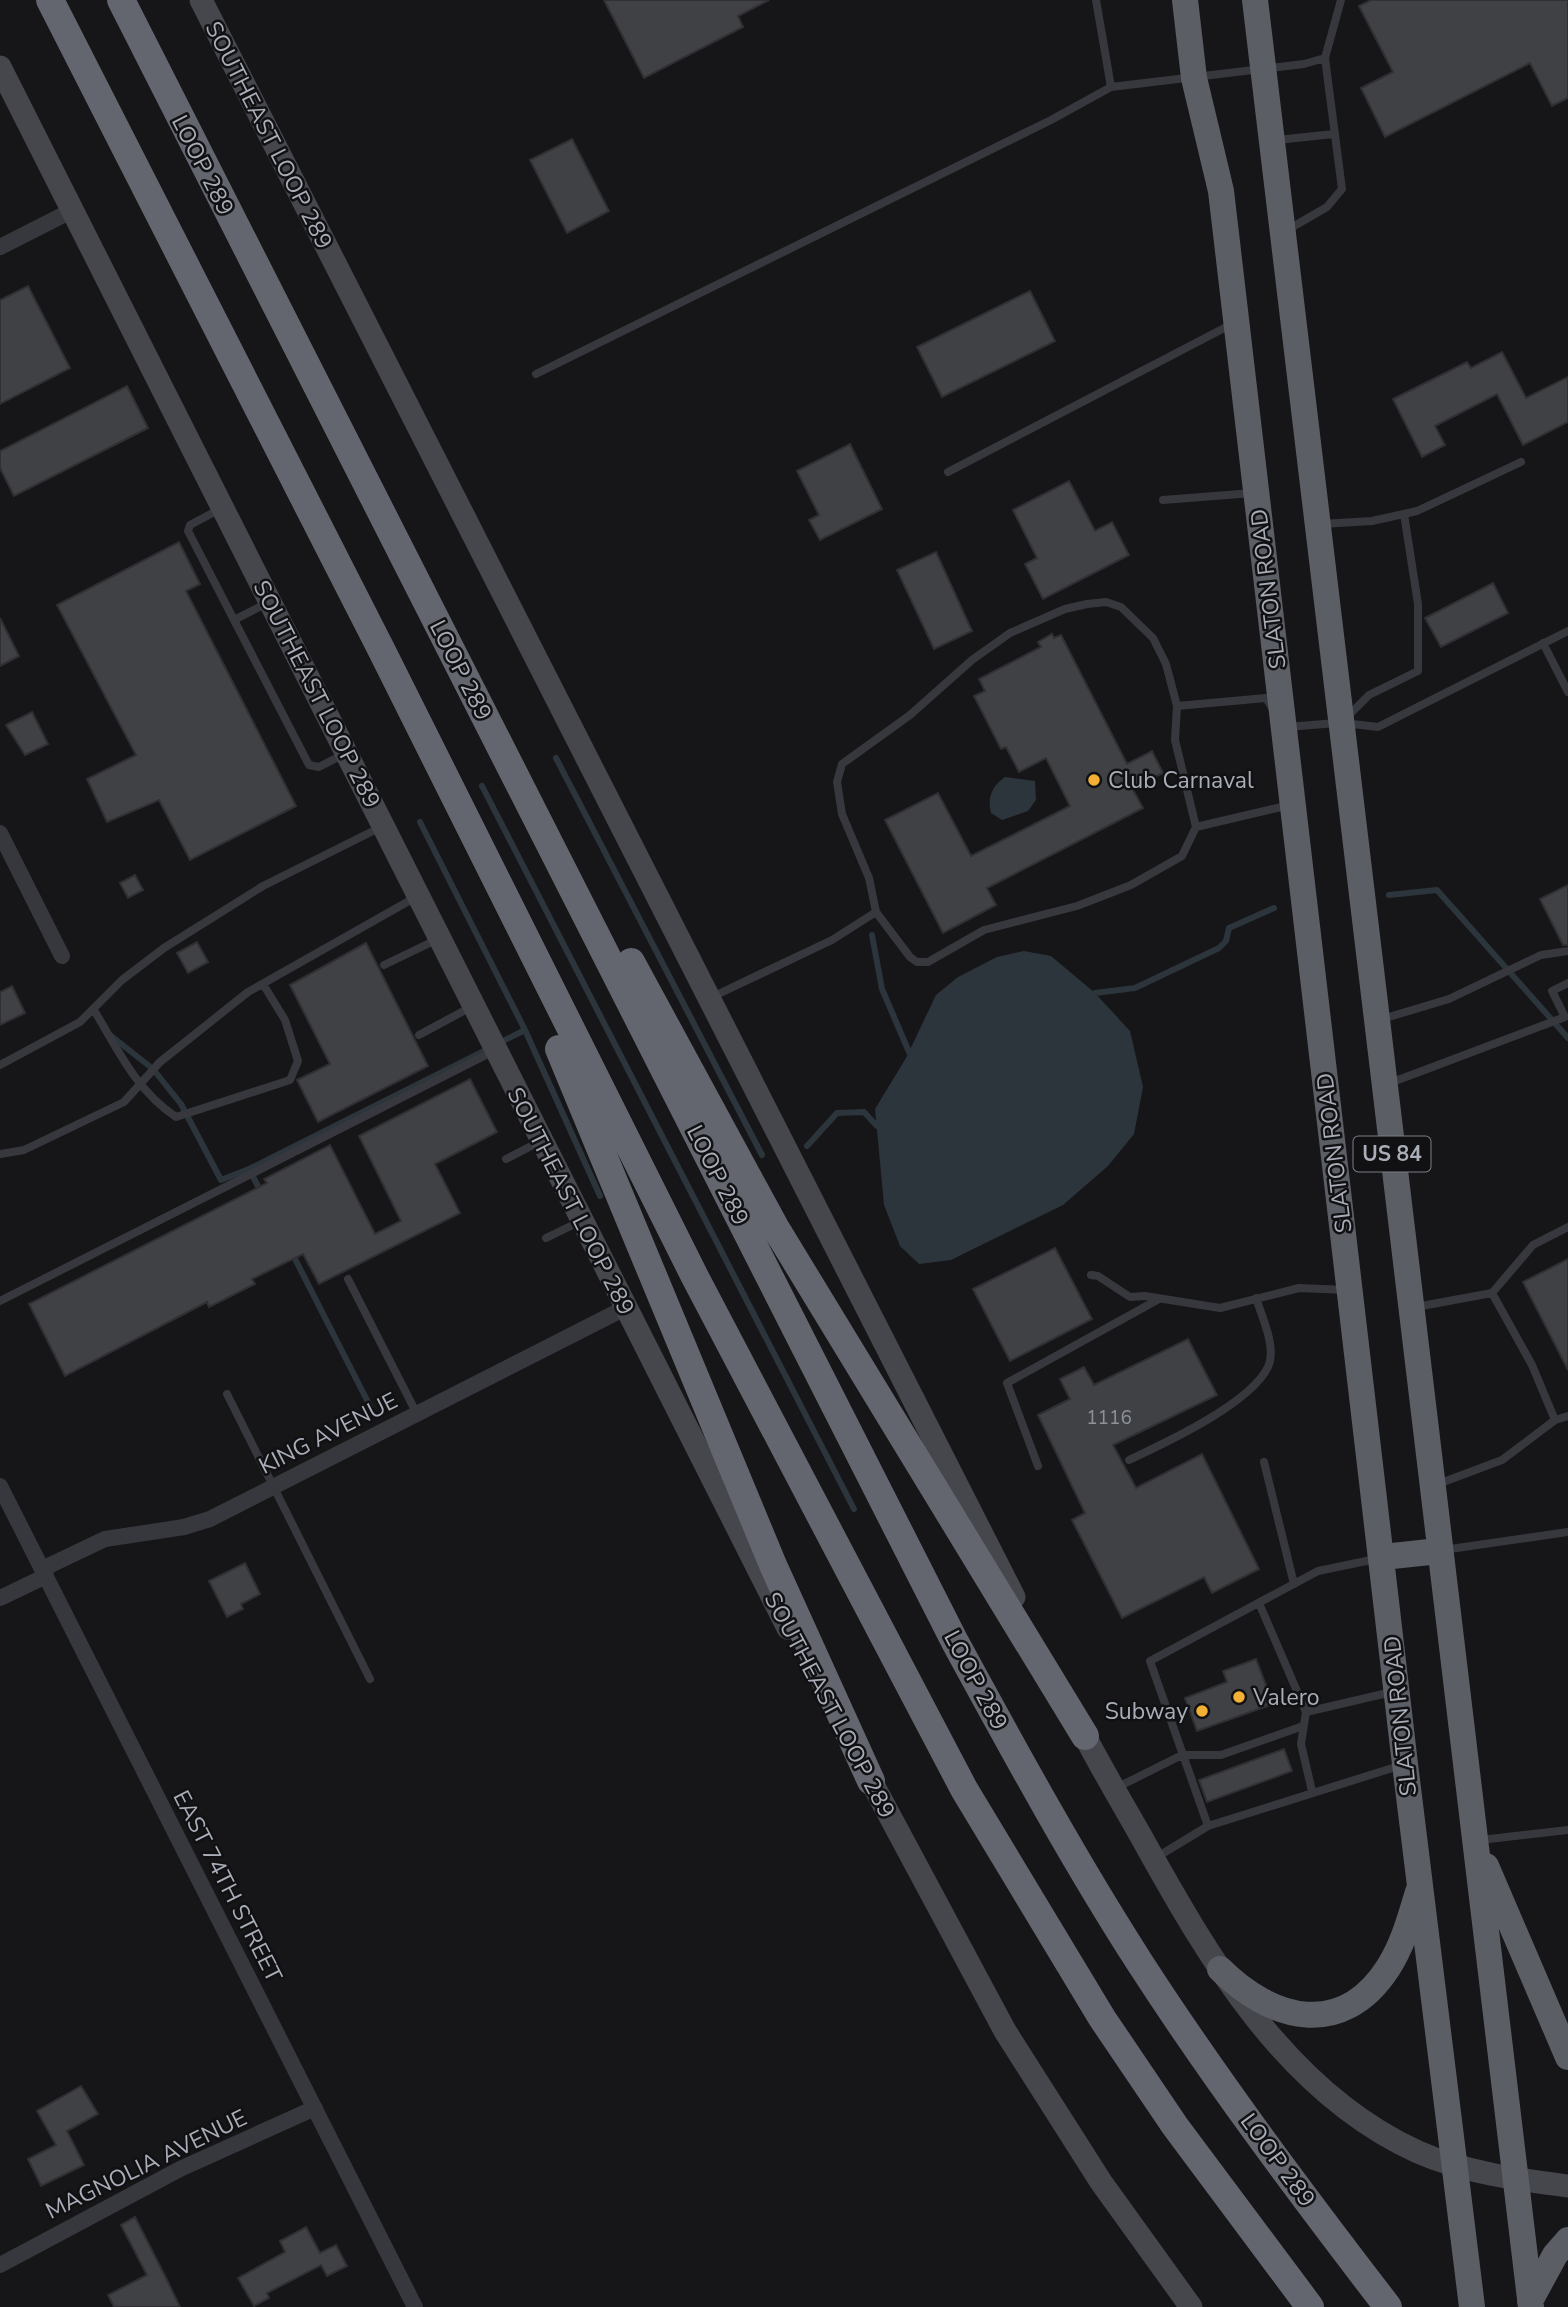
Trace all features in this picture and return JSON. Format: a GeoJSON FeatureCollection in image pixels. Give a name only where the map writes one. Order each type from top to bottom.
{"type":"FeatureCollection","features":[{"type":"Feature","properties":{"kind":"highway"},"geometry":{"type":"LineString","coordinates":[[50,0],[382,651],[688,1265],[964,1790],[1102,2018],[1175,2126],[1310,2307]]}},
{"type":"Feature","properties":{"kind":"highway","name":"LOOP 289"},"geometry":{"type":"LineString","coordinates":[[121,0],[955,1642],[1049,1813],[1149,1975],[1242,2111],[1388,2307]]}},
{"type":"Feature","properties":{"kind":"highway","name":"SLATON ROAD"},"geometry":{"type":"LineString","coordinates":[[1185,0],[1194,78],[1221,191],[1405,1764],[1472,2307]]}},
{"type":"Feature","properties":{"kind":"highway","name":"US 84"},"geometry":{"type":"LineString","coordinates":[[1255,0],[1531,2304]]}},
{"type":"Feature","properties":{"kind":"highway"},"geometry":{"type":"LineString","coordinates":[[437,622],[550,812],[775,1227],[1085,1736]]}},
{"type":"Feature","properties":{"kind":"highway"},"geometry":{"type":"LineString","coordinates":[[382,651],[411,746],[521,961],[773,1564],[871,1781]]}},
{"type":"Feature","properties":{"kind":"highway"},"geometry":{"type":"LineString","coordinates":[[1382,1557],[1439,1551]]}},
{"type":"Feature","properties":{"kind":"highway"},"geometry":{"type":"LineString","coordinates":[[1474,1841],[1568,2057]]}},
{"type":"Feature","properties":{"kind":"highway"},"geometry":{"type":"LineString","coordinates":[[1220,1969],[1240,1988],[1278,2010],[1314,2015],[1338,2011],[1370,1991],[1389,1967],[1407,1928],[1421,1884]]}},
{"type":"Feature","properties":{"kind":"highway"},"geometry":{"type":"LineString","coordinates":[[1531,2304],[1555,2255],[1568,2240]]}},
{"type":"Feature","properties":{"kind":"main road","name":"SOUTHEAST LOOP 289"},"geometry":{"type":"LineString","coordinates":[[201,0],[1085,1736],[1153,1858],[1220,1969],[1270,2036],[1325,2092],[1353,2115],[1387,2136],[1454,2165],[1568,2186]]}},
{"type":"Feature","properties":{"kind":"main road","name":"SOUTHEAST LOOP 289"},"geometry":{"type":"LineString","coordinates":[[0,67],[760,1574],[1005,2031],[1101,2182],[1191,2307]]}},
{"type":"Feature","properties":{"kind":"street"},"geometry":{"type":"LineString","coordinates":[[0,247],[72,210]]}},
{"type":"Feature","properties":{"kind":"street"},"geometry":{"type":"LineString","coordinates":[[0,833],[62,956]]}},
{"type":"Feature","properties":{"kind":"street","name":"KING AVENUE"},"geometry":{"type":"LineString","coordinates":[[0,1598],[105,1539],[184,1527],[210,1519],[625,1308]]}},
{"type":"Feature","properties":{"kind":"street","name":"EAST 74TH STREET"},"geometry":{"type":"LineString","coordinates":[[0,1486],[415,2307]]}},
{"type":"Feature","properties":{"kind":"street","name":"MAGNOLIA AVENUE"},"geometry":{"type":"LineString","coordinates":[[0,2265],[180,2169],[315,2108]]}},
{"type":"Feature","properties":{"kind":"lane"},"geometry":{"type":"LineString","coordinates":[[1096,0],[1111,88]]}},
{"type":"Feature","properties":{"kind":"lane"},"geometry":{"type":"LineString","coordinates":[[1283,232],[1327,207],[1342,188],[1325,58],[1341,0]]}},
{"type":"Feature","properties":{"kind":"lane"},"geometry":{"type":"LineString","coordinates":[[536,374],[1039,127],[1111,88],[1304,64],[1325,58]]}},
{"type":"Feature","properties":{"kind":"lane"},"geometry":{"type":"LineString","coordinates":[[1271,140],[1334,134]]}},
{"type":"Feature","properties":{"kind":"lane"},"geometry":{"type":"LineString","coordinates":[[948,472],[1235,323]]}},
{"type":"Feature","properties":{"kind":"lane"},"geometry":{"type":"LineString","coordinates":[[1318,524],[1372,521],[1417,511],[1521,461]]}},
{"type":"Feature","properties":{"kind":"lane"},"geometry":{"type":"LineString","coordinates":[[1163,500],[1256,493]]}},
{"type":"Feature","properties":{"kind":"lane"},"geometry":{"type":"LineString","coordinates":[[222,508],[190,525],[188,531],[309,765],[319,767],[347,753]]}},
{"type":"Feature","properties":{"kind":"lane"},"geometry":{"type":"LineString","coordinates":[[1341,723],[1369,695],[1418,671],[1418,604],[1404,514]]}},
{"type":"Feature","properties":{"kind":"lane"},"geometry":{"type":"LineString","coordinates":[[234,620],[270,601]]}},
{"type":"Feature","properties":{"kind":"lane"},"geometry":{"type":"LineString","coordinates":[[1106,602],[1121,607],[1153,638],[1166,664],[1177,706],[1175,740],[1196,827],[1182,856],[1131,885],[1077,906],[984,930],[928,962],[917,962],[911,957],[876,912],[869,878],[842,814],[837,782],[842,764],[910,715],[998,641],[1065,609],[1106,602]]}},
{"type":"Feature","properties":{"kind":"lane"},"geometry":{"type":"LineString","coordinates":[[1177,706],[1266,698],[1284,727],[1341,723],[1378,727],[1568,631]]}},
{"type":"Feature","properties":{"kind":"lane"},"geometry":{"type":"LineString","coordinates":[[1543,643],[1568,692]]}},
{"type":"Feature","properties":{"kind":"lane"},"geometry":{"type":"LineString","coordinates":[[1196,827],[1293,804]]}},
{"type":"Feature","properties":{"kind":"lane"},"geometry":{"type":"LineString","coordinates":[[0,1065],[80,1022],[122,980],[175,941],[263,886],[384,826]]}},
{"type":"Feature","properties":{"kind":"lane"},"geometry":{"type":"LineString","coordinates":[[0,1154],[24,1150],[124,1102],[160,1062],[263,984],[419,896]]}},
{"type":"Feature","properties":{"kind":"lane"},"geometry":{"type":"LineString","coordinates":[[709,999],[832,940],[876,912]]}},
{"type":"Feature","properties":{"kind":"lane"},"geometry":{"type":"LineString","coordinates":[[384,965],[440,938]]}},
{"type":"Feature","properties":{"kind":"lane"},"geometry":{"type":"LineString","coordinates":[[1379,1020],[1449,999],[1541,955],[1568,951]]}},
{"type":"Feature","properties":{"kind":"lane"},"geometry":{"type":"LineString","coordinates":[[1384,1085],[1565,1017],[1552,991],[1568,983]]}},
{"type":"Feature","properties":{"kind":"lane"},"geometry":{"type":"LineString","coordinates":[[94,1010],[139,1086],[156,1103],[176,1117],[290,1080],[298,1061],[285,1020],[263,984]]}},
{"type":"Feature","properties":{"kind":"lane"},"geometry":{"type":"LineString","coordinates":[[419,1035],[474,1006]]}},
{"type":"Feature","properties":{"kind":"lane"},"geometry":{"type":"LineString","coordinates":[[0,1301],[496,1049]]}},
{"type":"Feature","properties":{"kind":"lane"},"geometry":{"type":"LineString","coordinates":[[506,1159],[541,1141]]}},
{"type":"Feature","properties":{"kind":"lane"},"geometry":{"type":"LineString","coordinates":[[546,1238],[581,1221]]}},
{"type":"Feature","properties":{"kind":"lane"},"geometry":{"type":"LineString","coordinates":[[1410,1309],[1492,1293],[1533,1245],[1568,1227]]}},
{"type":"Feature","properties":{"kind":"lane"},"geometry":{"type":"LineString","coordinates":[[1091,1275],[1098,1276],[1130,1297],[1137,1295],[1220,1308],[1235,1307],[1256,1298],[1306,1287],[1337,1292],[1349,1290]]}},
{"type":"Feature","properties":{"kind":"lane"},"geometry":{"type":"LineString","coordinates":[[348,1279],[417,1414]]}},
{"type":"Feature","properties":{"kind":"lane"},"geometry":{"type":"LineString","coordinates":[[1492,1293],[1532,1365],[1555,1420]]}},
{"type":"Feature","properties":{"kind":"lane"},"geometry":{"type":"LineString","coordinates":[[1129,1460],[1210,1418],[1269,1366],[1269,1340],[1256,1298]]}},
{"type":"Feature","properties":{"kind":"lane"},"geometry":{"type":"LineString","coordinates":[[1038,1466],[1007,1383],[1159,1299]]}},
{"type":"Feature","properties":{"kind":"lane"},"geometry":{"type":"LineString","coordinates":[[227,1394],[370,1679]]}},
{"type":"Feature","properties":{"kind":"lane"},"geometry":{"type":"LineString","coordinates":[[1432,1486],[1502,1460],[1555,1420],[1568,1416]]}},
{"type":"Feature","properties":{"kind":"lane"},"geometry":{"type":"LineString","coordinates":[[1264,1462],[1294,1584]]}},
{"type":"Feature","properties":{"kind":"lane"},"geometry":{"type":"LineString","coordinates":[[1439,1551],[1568,1532]]}},
{"type":"Feature","properties":{"kind":"lane"},"geometry":{"type":"LineString","coordinates":[[1208,1826],[1150,1661],[1318,1571],[1382,1557]]}},
{"type":"Feature","properties":{"kind":"lane"},"geometry":{"type":"LineString","coordinates":[[1259,1603],[1306,1712],[1301,1744],[1312,1791]]}},
{"type":"Feature","properties":{"kind":"lane"},"geometry":{"type":"LineString","coordinates":[[1306,1712],[1398,1691]]}},
{"type":"Feature","properties":{"kind":"lane"},"geometry":{"type":"LineString","coordinates":[[1114,1788],[1182,1755],[1221,1755],[1303,1726]]}},
{"type":"Feature","properties":{"kind":"lane"},"geometry":{"type":"LineString","coordinates":[[1153,1858],[1208,1826],[1312,1791],[1405,1764]]}},
{"type":"Feature","properties":{"kind":"lane"},"geometry":{"type":"LineString","coordinates":[[1474,1841],[1568,1830]]}},
{"type":"Feature","properties":{"kind":"shaded area"},"geometry":{"type":"Polygon","coordinates":[[[1005,777],[1035,781],[1036,800],[1028,811],[1002,820],[991,813],[990,797],[997,784],[1005,777]]]}},
{"type":"Feature","properties":{"kind":"shaded area"},"geometry":{"type":"Polygon","coordinates":[[[1024,951],[1051,956],[1095,993],[1130,1031],[1143,1087],[1134,1134],[1108,1166],[1063,1205],[951,1260],[919,1264],[900,1246],[884,1205],[875,1109],[906,1058],[936,995],[958,977],[997,957],[1024,951]]]}},
{"type":"Feature","properties":{"kind":"building"},"geometry":{"type":"Polygon","coordinates":[[[604,0],[769,0],[738,16],[743,27],[644,78],[604,0]]]}},
{"type":"Feature","properties":{"kind":"building"},"geometry":{"type":"Polygon","coordinates":[[[1371,0],[1568,0],[1568,98],[1552,106],[1530,63],[1385,137],[1361,88],[1393,72],[1359,6],[1371,0]]]}},
{"type":"Feature","properties":{"kind":"building"},"geometry":{"type":"Polygon","coordinates":[[[572,139],[609,211],[567,233],[530,160],[572,139]]]}},
{"type":"Feature","properties":{"kind":"building"},"geometry":{"type":"Polygon","coordinates":[[[28,286],[70,368],[0,404],[0,300],[28,286]]]}},
{"type":"Feature","properties":{"kind":"building"},"geometry":{"type":"Polygon","coordinates":[[[1030,291],[1055,341],[942,397],[917,347],[1030,291]]]}},
{"type":"Feature","properties":{"kind":"building"},"geometry":{"type":"Polygon","coordinates":[[[1502,352],[1526,398],[1568,377],[1568,422],[1523,445],[1497,394],[1435,426],[1445,445],[1422,457],[1393,399],[1467,362],[1471,368],[1502,352]]]}},
{"type":"Feature","properties":{"kind":"building"},"geometry":{"type":"Polygon","coordinates":[[[127,386],[148,428],[14,496],[0,468],[0,451],[127,386]]]}},
{"type":"Feature","properties":{"kind":"building"},"geometry":{"type":"Polygon","coordinates":[[[850,444],[882,509],[820,540],[809,520],[819,515],[797,471],[850,444]]]}},
{"type":"Feature","properties":{"kind":"building"},"geometry":{"type":"Polygon","coordinates":[[[1069,481],[1095,531],[1112,522],[1129,555],[1043,599],[1025,564],[1037,558],[1013,510],[1069,481]]]}},
{"type":"Feature","properties":{"kind":"building"},"geometry":{"type":"Polygon","coordinates":[[[179,542],[200,584],[186,591],[296,806],[190,860],[159,800],[107,822],[87,779],[136,755],[57,605],[179,542]]]}},
{"type":"Feature","properties":{"kind":"building"},"geometry":{"type":"Polygon","coordinates":[[[936,552],[972,631],[934,649],[897,570],[936,552]]]}},
{"type":"Feature","properties":{"kind":"building"},"geometry":{"type":"Polygon","coordinates":[[[1493,583],[1508,613],[1441,647],[1425,618],[1493,583]]]}},
{"type":"Feature","properties":{"kind":"building"},"geometry":{"type":"Polygon","coordinates":[[[0,618],[19,656],[0,666],[0,618]]]}},
{"type":"Feature","properties":{"kind":"building","name":"Club Carnaval"},"geometry":{"type":"Polygon","coordinates":[[[1052,634],[1054,638],[1061,635],[1127,764],[1152,751],[1163,773],[1132,788],[1143,808],[987,888],[996,905],[943,933],[885,820],[938,793],[971,856],[1070,806],[1046,758],[1019,772],[1006,747],[1001,749],[974,696],[985,691],[979,679],[1041,647],[1038,642],[1052,634]]]}},
{"type":"Feature","properties":{"kind":"building"},"geometry":{"type":"Polygon","coordinates":[[[32,712],[48,744],[25,755],[6,725],[32,712]]]}},
{"type":"Feature","properties":{"kind":"building"},"geometry":{"type":"Polygon","coordinates":[[[135,875],[143,890],[128,898],[120,883],[135,875]]]}},
{"type":"Feature","properties":{"kind":"building"},"geometry":{"type":"Polygon","coordinates":[[[1568,885],[1568,945],[1563,945],[1540,899],[1568,885]]]}},
{"type":"Feature","properties":{"kind":"building"},"geometry":{"type":"Polygon","coordinates":[[[197,942],[208,962],[188,973],[177,953],[197,942]]]}},
{"type":"Feature","properties":{"kind":"building"},"geometry":{"type":"Polygon","coordinates":[[[366,943],[428,1066],[318,1122],[297,1080],[330,1064],[290,985],[366,943]]]}},
{"type":"Feature","properties":{"kind":"building"},"geometry":{"type":"Polygon","coordinates":[[[12,986],[25,1013],[0,1025],[0,992],[12,986]]]}},
{"type":"Feature","properties":{"kind":"building"},"geometry":{"type":"Polygon","coordinates":[[[470,1079],[497,1132],[435,1164],[460,1213],[319,1284],[303,1254],[252,1279],[255,1284],[209,1307],[207,1302],[65,1376],[29,1304],[267,1183],[264,1179],[330,1145],[375,1234],[401,1221],[359,1136],[470,1079]]]}},
{"type":"Feature","properties":{"kind":"building"},"geometry":{"type":"Polygon","coordinates":[[[1055,1248],[1092,1319],[1010,1361],[973,1289],[1055,1248]]]}},
{"type":"Feature","properties":{"kind":"building"},"geometry":{"type":"Polygon","coordinates":[[[1568,1259],[1568,1370],[1523,1282],[1568,1259]]]}},
{"type":"Feature","properties":{"kind":"building"},"geometry":{"type":"Polygon","coordinates":[[[1188,1339],[1217,1395],[1113,1445],[1136,1488],[1202,1454],[1259,1569],[1212,1593],[1204,1577],[1122,1618],[1072,1520],[1085,1513],[1038,1415],[1070,1399],[1060,1379],[1084,1367],[1094,1385],[1188,1339]]]}},
{"type":"Feature","properties":{"kind":"building"},"geometry":{"type":"Polygon","coordinates":[[[245,1563],[260,1594],[241,1604],[243,1609],[227,1617],[209,1581],[245,1563]]]}},
{"type":"Feature","properties":{"kind":"building","name":"Valero"},"geometry":{"type":"Polygon","coordinates":[[[1256,1659],[1273,1704],[1197,1731],[1185,1698],[1227,1682],[1223,1671],[1256,1659]]]}},
{"type":"Feature","properties":{"kind":"building","name":"Valero"},"geometry":{"type":"Polygon","coordinates":[[[1284,1749],[1292,1771],[1207,1802],[1199,1780],[1284,1749]]]}},
{"type":"Feature","properties":{"kind":"building"},"geometry":{"type":"Polygon","coordinates":[[[81,2086],[98,2114],[67,2131],[84,2165],[41,2186],[28,2159],[56,2145],[37,2111],[81,2086]]]}},
{"type":"Feature","properties":{"kind":"building"},"geometry":{"type":"Polygon","coordinates":[[[135,2217],[180,2307],[114,2307],[108,2295],[147,2275],[121,2225],[135,2217]]]}},
{"type":"Feature","properties":{"kind":"building"},"geometry":{"type":"Polygon","coordinates":[[[306,2227],[320,2253],[336,2245],[347,2266],[327,2276],[321,2265],[267,2293],[269,2298],[254,2306],[238,2278],[285,2252],[280,2241],[306,2227]]]}},
{"type":"Feature","properties":{"kind":"waterway"},"geometry":{"type":"LineString","coordinates":[[556,758],[762,1155]]}},
{"type":"Feature","properties":{"kind":"waterway"},"geometry":{"type":"LineString","coordinates":[[482,786],[854,1509]]}},
{"type":"Feature","properties":{"kind":"waterway"},"geometry":{"type":"LineString","coordinates":[[420,822],[525,1030]]}},
{"type":"Feature","properties":{"kind":"waterway"},"geometry":{"type":"LineString","coordinates":[[1389,895],[1437,890],[1568,1038]]}},
{"type":"Feature","properties":{"kind":"waterway"},"geometry":{"type":"LineString","coordinates":[[1095,993],[1135,988],[1219,948],[1226,941],[1229,928],[1274,908]]}},
{"type":"Feature","properties":{"kind":"waterway"},"geometry":{"type":"LineString","coordinates":[[872,935],[882,989],[909,1052]]}},
{"type":"Feature","properties":{"kind":"waterway"},"geometry":{"type":"LineString","coordinates":[[499,1043],[525,1030],[600,1196]]}},
{"type":"Feature","properties":{"kind":"waterway"},"geometry":{"type":"LineString","coordinates":[[110,1035],[153,1069],[181,1104],[221,1180],[249,1169]]}},
{"type":"Feature","properties":{"kind":"waterway"},"geometry":{"type":"LineString","coordinates":[[262,1194],[249,1169],[490,1048]]}},
{"type":"Feature","properties":{"kind":"waterway"},"geometry":{"type":"LineString","coordinates":[[807,1146],[837,1113],[864,1112],[877,1126]]}},
{"type":"Feature","properties":{"kind":"waterway"},"geometry":{"type":"LineString","coordinates":[[292,1253],[371,1408]]}},
{"type":"Feature","properties":{"kind":"place","name":"Club Carnaval"},"geometry":{"type":"Point","coordinates":[1094,780]}},
{"type":"Feature","properties":{"kind":"place","name":"Valero"},"geometry":{"type":"Point","coordinates":[1239,1697]}},
{"type":"Feature","properties":{"kind":"place","name":"Subway"},"geometry":{"type":"Point","coordinates":[1202,1711]}}]}
